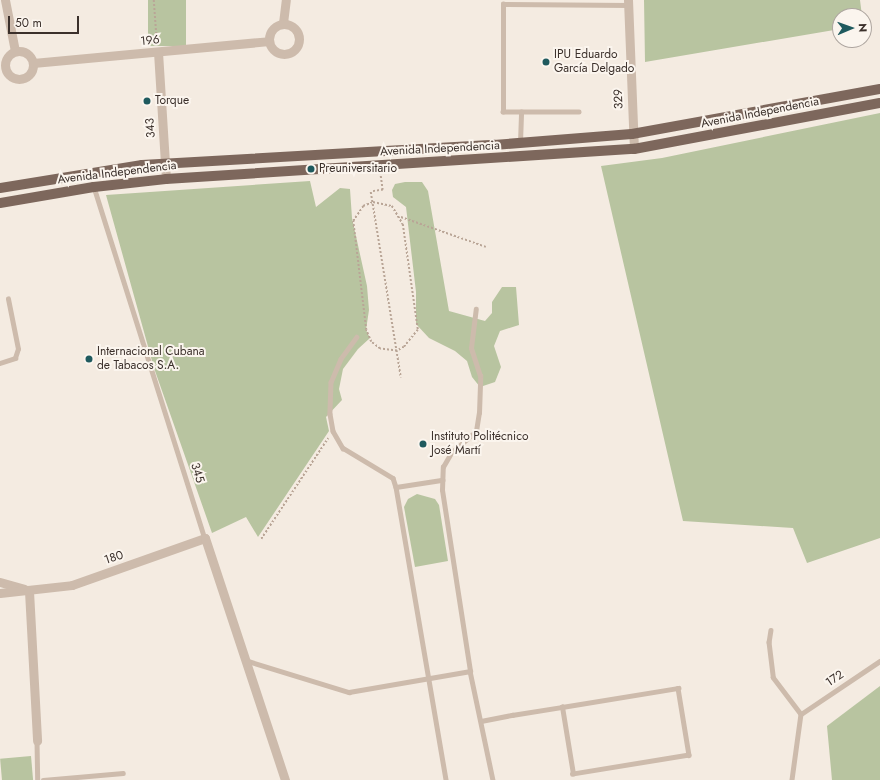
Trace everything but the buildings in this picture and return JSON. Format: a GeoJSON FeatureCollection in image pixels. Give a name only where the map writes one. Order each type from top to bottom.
{"type":"FeatureCollection","features":[{"type":"Feature","properties":{"kind":"main road","name":"Avenida Independencia"},"geometry":{"type":"LineString","coordinates":[[0,188],[90,173],[165,163],[520,143],[632,134],[880,89]]}},
{"type":"Feature","properties":{"kind":"main road","name":"Avenida Independencia"},"geometry":{"type":"LineString","coordinates":[[0,203],[94,187],[166,180],[634,149],[880,103]]}},
{"type":"Feature","properties":{"kind":"street"},"geometry":{"type":"LineString","coordinates":[[5,0],[15,51]]}},
{"type":"Feature","properties":{"kind":"street"},"geometry":{"type":"LineString","coordinates":[[283,23],[286,0]]}},
{"type":"Feature","properties":{"kind":"street","name":"329"},"geometry":{"type":"LineString","coordinates":[[628,2],[632,134],[634,149]]}},
{"type":"Feature","properties":{"kind":"street"},"geometry":{"type":"LineString","coordinates":[[283,23],[297,29],[300,39],[296,48],[288,54],[278,53],[269,41],[274,27],[283,23]]}},
{"type":"Feature","properties":{"kind":"street","name":"196"},"geometry":{"type":"LineString","coordinates":[[33,63],[269,41]]}},
{"type":"Feature","properties":{"kind":"street"},"geometry":{"type":"LineString","coordinates":[[15,51],[28,53],[33,63],[32,71],[25,78],[11,77],[4,64],[7,56],[15,51]]}},
{"type":"Feature","properties":{"kind":"street","name":"343"},"geometry":{"type":"LineString","coordinates":[[158,52],[166,180]]}},
{"type":"Feature","properties":{"kind":"street","name":"345"},"geometry":{"type":"LineString","coordinates":[[90,173],[94,187]]}},
{"type":"Feature","properties":{"kind":"street","name":"345"},"geometry":{"type":"LineString","coordinates":[[205,538],[248,661],[285,780]]}},
{"type":"Feature","properties":{"kind":"street","name":"180"},"geometry":{"type":"LineString","coordinates":[[0,593],[29,591],[72,585],[205,538]]}},
{"type":"Feature","properties":{"kind":"street","name":"180"},"geometry":{"type":"LineString","coordinates":[[0,582],[29,591]]}},
{"type":"Feature","properties":{"kind":"street"},"geometry":{"type":"LineString","coordinates":[[29,591],[37,741]]}},
{"type":"Feature","properties":{"kind":"lane"},"geometry":{"type":"LineString","coordinates":[[579,112],[503,112],[503,4],[528,2],[628,2]]}},
{"type":"Feature","properties":{"kind":"lane"},"geometry":{"type":"LineString","coordinates":[[520,143],[521,112]]}},
{"type":"Feature","properties":{"kind":"lane","name":"345"},"geometry":{"type":"LineString","coordinates":[[94,187],[205,538]]}},
{"type":"Feature","properties":{"kind":"lane"},"geometry":{"type":"LineString","coordinates":[[0,363],[15,358],[18,349],[8,299]]}},
{"type":"Feature","properties":{"kind":"lane"},"geometry":{"type":"LineString","coordinates":[[476,309],[471,348],[480,376],[476,431],[451,453],[444,467],[442,480],[443,500],[470,671],[493,780]]}},
{"type":"Feature","properties":{"kind":"lane"},"geometry":{"type":"LineString","coordinates":[[357,337],[341,359],[331,382],[330,414],[333,431],[343,448],[393,478],[396,487],[446,780]]}},
{"type":"Feature","properties":{"kind":"lane"},"geometry":{"type":"LineString","coordinates":[[396,487],[442,480]]}},
{"type":"Feature","properties":{"kind":"lane"},"geometry":{"type":"LineString","coordinates":[[771,630],[769,642],[773,678],[801,714],[792,780]]}},
{"type":"Feature","properties":{"kind":"lane"},"geometry":{"type":"LineString","coordinates":[[248,661],[348,692],[470,671]]}},
{"type":"Feature","properties":{"kind":"lane","name":"172"},"geometry":{"type":"LineString","coordinates":[[801,714],[880,661]]}},
{"type":"Feature","properties":{"kind":"lane"},"geometry":{"type":"LineString","coordinates":[[481,721],[562,707],[678,688],[689,755],[573,774],[562,707]]}},
{"type":"Feature","properties":{"kind":"lane"},"geometry":{"type":"LineString","coordinates":[[37,741],[38,780]]}},
{"type":"Feature","properties":{"kind":"lane"},"geometry":{"type":"LineString","coordinates":[[43,780],[123,774]]}},
{"type":"Feature","properties":{"kind":"path"},"geometry":{"type":"LineString","coordinates":[[154,0],[158,52]]}},
{"type":"Feature","properties":{"kind":"path"},"geometry":{"type":"LineString","coordinates":[[379,166],[383,190],[371,192],[401,378]]}},
{"type":"Feature","properties":{"kind":"path"},"geometry":{"type":"LineString","coordinates":[[373,202],[392,206],[401,217],[418,330],[411,340],[396,351],[380,349],[371,342],[366,330],[353,222],[363,206],[373,202]]}},
{"type":"Feature","properties":{"kind":"path"},"geometry":{"type":"LineString","coordinates":[[401,217],[486,247]]}},
{"type":"Feature","properties":{"kind":"path"},"geometry":{"type":"LineString","coordinates":[[261,539],[333,431]]}},
{"type":"Feature","properties":{"kind":"green space"},"geometry":{"type":"Polygon","coordinates":[[[148,0],[186,0],[186,46],[148,46],[148,0]]]}},
{"type":"Feature","properties":{"kind":"green space"},"geometry":{"type":"Polygon","coordinates":[[[644,0],[860,0],[861,8],[832,8],[832,30],[645,62],[644,0]]]}},
{"type":"Feature","properties":{"kind":"green space"},"geometry":{"type":"Polygon","coordinates":[[[880,113],[880,538],[807,563],[793,528],[683,521],[601,166],[662,158],[880,113]]]}},
{"type":"Feature","properties":{"kind":"green space"},"geometry":{"type":"Polygon","coordinates":[[[310,181],[316,207],[340,188],[350,189],[352,218],[367,286],[369,310],[366,330],[370,338],[358,349],[343,369],[339,389],[342,400],[326,417],[329,431],[258,537],[246,517],[212,533],[154,368],[106,195],[310,181]]]}},
{"type":"Feature","properties":{"kind":"green space"},"geometry":{"type":"Polygon","coordinates":[[[405,182],[422,182],[428,191],[449,311],[485,321],[492,313],[492,302],[502,287],[516,287],[519,325],[500,331],[494,346],[501,367],[495,382],[480,387],[472,377],[467,361],[455,351],[429,338],[416,324],[416,292],[406,207],[393,197],[392,190],[395,184],[405,182]]]}},
{"type":"Feature","properties":{"kind":"green space"},"geometry":{"type":"Polygon","coordinates":[[[417,494],[435,499],[439,505],[448,561],[415,567],[404,507],[408,499],[417,494]]]}},
{"type":"Feature","properties":{"kind":"green space"},"geometry":{"type":"Polygon","coordinates":[[[880,686],[880,780],[832,780],[827,726],[880,686]]]}},
{"type":"Feature","properties":{"kind":"green space"},"geometry":{"type":"Polygon","coordinates":[[[31,756],[33,780],[2,780],[0,759],[31,756]]]}},
{"type":"Feature","properties":{"kind":"place","name":"IPU Eduardo García Delgado"},"geometry":{"type":"Point","coordinates":[546,62]}},
{"type":"Feature","properties":{"kind":"place","name":"Torque"},"geometry":{"type":"Point","coordinates":[147,101]}},
{"type":"Feature","properties":{"kind":"place","name":"Preuniversitario"},"geometry":{"type":"Point","coordinates":[311,169]}},
{"type":"Feature","properties":{"kind":"place","name":"Internacional Cubana de Tabacos S.A."},"geometry":{"type":"Point","coordinates":[89,359]}},
{"type":"Feature","properties":{"kind":"place","name":"Instituto Politécnico José Martí"},"geometry":{"type":"Point","coordinates":[423,444]}}]}
